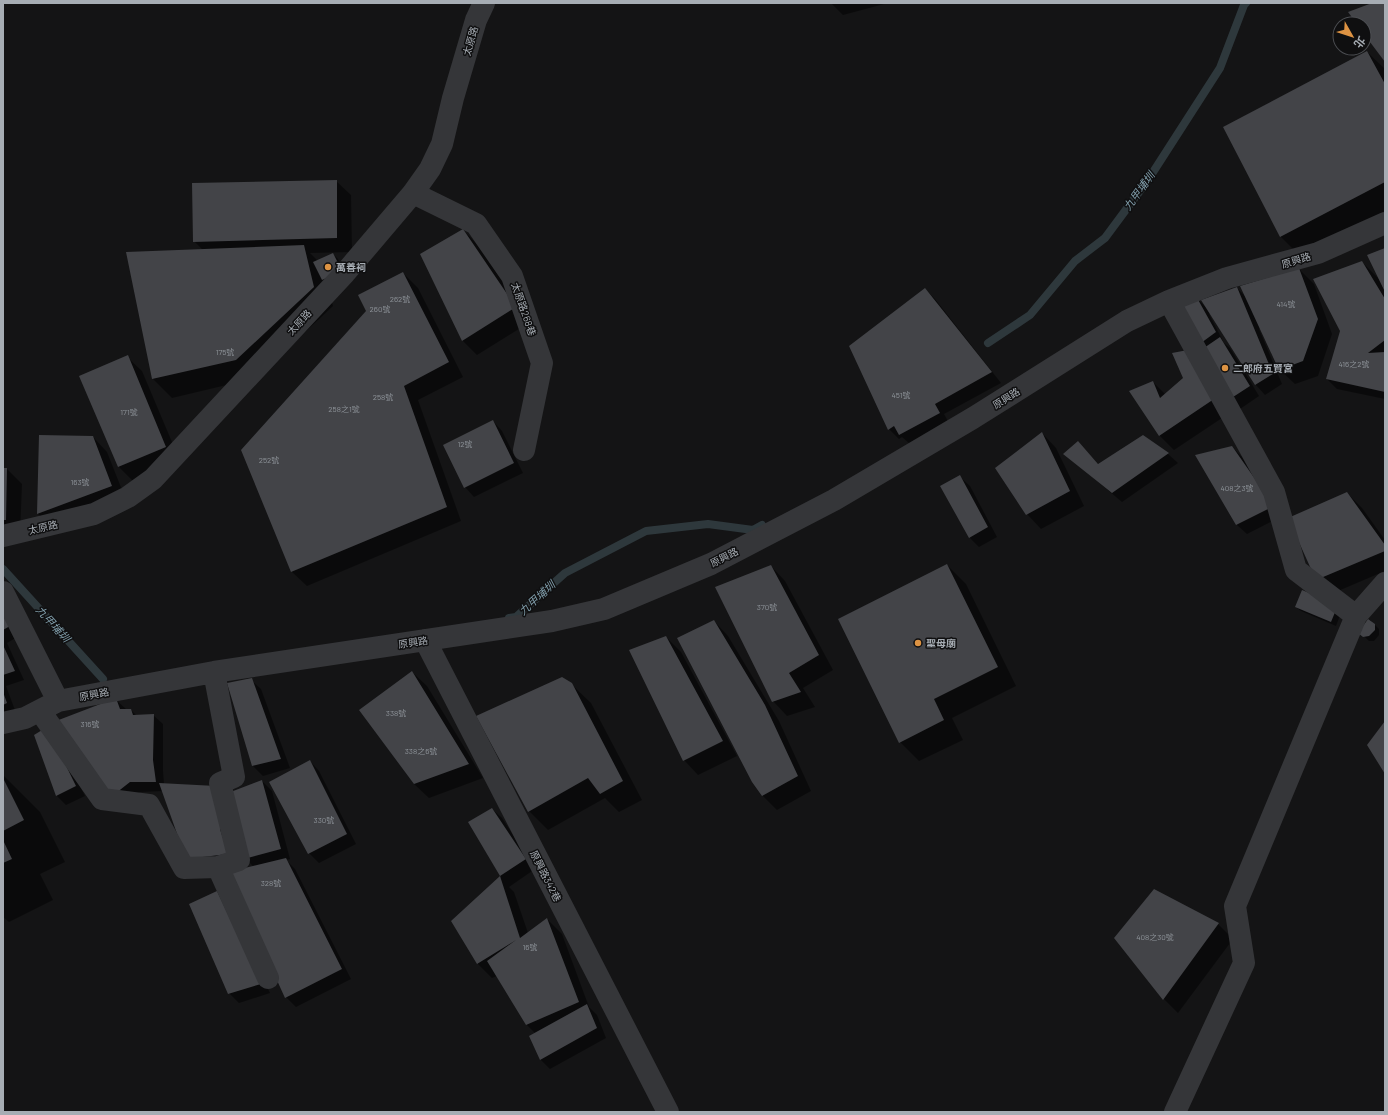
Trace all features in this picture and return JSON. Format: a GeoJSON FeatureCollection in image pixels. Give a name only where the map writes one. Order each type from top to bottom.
{"type":"FeatureCollection","features":[{"type":"Feature","properties":{"kind":"street","name":"太原路"},"geometry":{"type":"LineString","coordinates":[[3,536],[94,514],[128,497],[153,479],[345,273],[413,193],[430,169],[442,144],[476,20],[484,3]]}},
{"type":"Feature","properties":{"kind":"street","name":"太原路268巷"},"geometry":{"type":"LineString","coordinates":[[413,193],[476,224],[512,276],[542,363],[524,450]]}},
{"type":"Feature","properties":{"kind":"street","name":"原興路"},"geometry":{"type":"LineString","coordinates":[[3,723],[25,718],[49,706],[214,672],[552,621],[604,609],[711,564],[834,500],[973,418],[1127,321],[1169,300],[1227,278],[1318,253],[1385,223]]}},
{"type":"Feature","properties":{"kind":"street"},"geometry":{"type":"LineString","coordinates":[[1169,300],[1274,492],[1296,570],[1356,616]]}},
{"type":"Feature","properties":{"kind":"street"},"geometry":{"type":"LineString","coordinates":[[1175,1112],[1244,962],[1235,906],[1356,616],[1385,583]]}},
{"type":"Feature","properties":{"kind":"street"},"geometry":{"type":"LineString","coordinates":[[3,592],[49,706],[102,799],[150,805],[184,868],[218,867],[239,860],[220,783],[234,777],[214,672]]}},
{"type":"Feature","properties":{"kind":"street","name":"原興路342巷"},"geometry":{"type":"LineString","coordinates":[[425,640],[668,1112]]}},
{"type":"Feature","properties":{"kind":"street"},"geometry":{"type":"LineString","coordinates":[[218,867],[268,978]]}},
{"type":"Feature","properties":{"kind":"building"},"geometry":{"type":"Polygon","coordinates":[[[1372,3],[1385,3],[1385,62],[1372,45],[1372,16],[1351,16],[1348,12],[1372,3]]]}},
{"type":"Feature","properties":{"kind":"building"},"geometry":{"type":"Polygon","coordinates":[[[1358,56],[1370,56],[1385,84],[1385,182],[1280,237],[1223,127],[1358,56]]]}},
{"type":"Feature","properties":{"kind":"building"},"geometry":{"type":"Polygon","coordinates":[[[337,180],[337,238],[193,242],[192,183],[337,180]]]}},
{"type":"Feature","properties":{"kind":"building"},"geometry":{"type":"Polygon","coordinates":[[[463,229],[516,307],[462,341],[420,254],[463,229]]]}},
{"type":"Feature","properties":{"kind":"building"},"geometry":{"type":"Polygon","coordinates":[[[304,245],[314,287],[236,360],[152,379],[126,252],[304,245]]]}},
{"type":"Feature","properties":{"kind":"building"},"geometry":{"type":"Polygon","coordinates":[[[1385,248],[1385,292],[1367,255],[1385,248]]]}},
{"type":"Feature","properties":{"kind":"building","name":"萬善祠"},"geometry":{"type":"Polygon","coordinates":[[[333,253],[342,271],[322,280],[313,262],[333,253]]]}},
{"type":"Feature","properties":{"kind":"building"},"geometry":{"type":"Polygon","coordinates":[[[1362,261],[1385,299],[1385,340],[1368,353],[1385,352],[1385,392],[1326,379],[1340,331],[1313,279],[1362,261]]]}},
{"type":"Feature","properties":{"kind":"building"},"geometry":{"type":"Polygon","coordinates":[[[1299,268],[1318,319],[1303,361],[1279,370],[1240,286],[1299,268]]]}},
{"type":"Feature","properties":{"kind":"building"},"geometry":{"type":"Polygon","coordinates":[[[403,272],[449,362],[404,386],[447,507],[291,572],[241,450],[366,311],[358,295],[403,272]]]}},
{"type":"Feature","properties":{"kind":"building"},"geometry":{"type":"Polygon","coordinates":[[[1237,287],[1273,374],[1255,385],[1201,300],[1237,287]]]}},
{"type":"Feature","properties":{"kind":"building"},"geometry":{"type":"Polygon","coordinates":[[[925,288],[992,372],[935,404],[940,413],[899,435],[894,426],[888,430],[849,346],[925,288]]]}},
{"type":"Feature","properties":{"kind":"building"},"geometry":{"type":"Polygon","coordinates":[[[1196,296],[1216,332],[1201,343],[1178,308],[1196,296]]]}},
{"type":"Feature","properties":{"kind":"building","name":"二郎府五賢宮"},"geometry":{"type":"Polygon","coordinates":[[[1220,337],[1250,386],[1230,399],[1201,350],[1220,337]]]}},
{"type":"Feature","properties":{"kind":"building"},"geometry":{"type":"Polygon","coordinates":[[[1193,349],[1217,397],[1159,436],[1129,391],[1153,381],[1160,398],[1183,378],[1172,353],[1193,349]]]}},
{"type":"Feature","properties":{"kind":"building"},"geometry":{"type":"Polygon","coordinates":[[[128,355],[166,447],[118,467],[79,376],[128,355]]]}},
{"type":"Feature","properties":{"kind":"building"},"geometry":{"type":"Polygon","coordinates":[[[493,420],[514,463],[464,488],[443,445],[493,420]]]}},
{"type":"Feature","properties":{"kind":"building"},"geometry":{"type":"Polygon","coordinates":[[[1042,432],[1070,491],[1026,515],[995,468],[1042,432]]]}},
{"type":"Feature","properties":{"kind":"building"},"geometry":{"type":"Polygon","coordinates":[[[39,435],[93,436],[112,486],[37,514],[39,435]]]}},
{"type":"Feature","properties":{"kind":"building"},"geometry":{"type":"Polygon","coordinates":[[[1143,435],[1169,453],[1112,493],[1063,454],[1078,441],[1098,464],[1143,435]]]}},
{"type":"Feature","properties":{"kind":"building"},"geometry":{"type":"Polygon","coordinates":[[[1232,446],[1274,506],[1236,525],[1195,455],[1232,446]]]}},
{"type":"Feature","properties":{"kind":"building"},"geometry":{"type":"Polygon","coordinates":[[[3,468],[7,468],[6,520],[3,520],[3,468]]]}},
{"type":"Feature","properties":{"kind":"building"},"geometry":{"type":"Polygon","coordinates":[[[960,475],[988,527],[969,538],[940,486],[960,475]]]}},
{"type":"Feature","properties":{"kind":"building"},"geometry":{"type":"Polygon","coordinates":[[[1347,492],[1385,545],[1385,551],[1316,580],[1288,518],[1347,492]]]}},
{"type":"Feature","properties":{"kind":"building","name":"聖母廟"},"geometry":{"type":"Polygon","coordinates":[[[947,564],[998,667],[934,699],[944,720],[899,743],[838,619],[947,564]]]}},
{"type":"Feature","properties":{"kind":"building"},"geometry":{"type":"Polygon","coordinates":[[[771,565],[819,655],[789,673],[801,692],[772,702],[715,587],[771,565]]]}},
{"type":"Feature","properties":{"kind":"building"},"geometry":{"type":"Polygon","coordinates":[[[1302,590],[1338,605],[1331,622],[1295,607],[1302,590]]]}},
{"type":"Feature","properties":{"kind":"building"},"geometry":{"type":"Polygon","coordinates":[[[3,612],[10,626],[3,630],[3,612]]]}},
{"type":"Feature","properties":{"kind":"building"},"geometry":{"type":"Polygon","coordinates":[[[1368,619],[1375,624],[1375,630],[1369,636],[1363,637],[1358,633],[1368,619]]]}},
{"type":"Feature","properties":{"kind":"building"},"geometry":{"type":"Polygon","coordinates":[[[714,620],[765,705],[798,776],[762,796],[752,782],[677,638],[714,620]]]}},
{"type":"Feature","properties":{"kind":"building"},"geometry":{"type":"Polygon","coordinates":[[[666,636],[723,741],[683,761],[629,650],[666,636]]]}},
{"type":"Feature","properties":{"kind":"building"},"geometry":{"type":"Polygon","coordinates":[[[3,645],[15,671],[3,675],[3,645]]]}},
{"type":"Feature","properties":{"kind":"building"},"geometry":{"type":"Polygon","coordinates":[[[412,671],[469,764],[414,784],[359,710],[412,671]]]}},
{"type":"Feature","properties":{"kind":"building"},"geometry":{"type":"Polygon","coordinates":[[[562,677],[572,683],[623,781],[600,794],[588,778],[528,812],[476,716],[562,677]]]}},
{"type":"Feature","properties":{"kind":"building"},"geometry":{"type":"Polygon","coordinates":[[[252,678],[281,759],[252,766],[227,683],[252,678]]]}},
{"type":"Feature","properties":{"kind":"building"},"geometry":{"type":"Polygon","coordinates":[[[3,692],[7,703],[3,705],[3,692]]]}},
{"type":"Feature","properties":{"kind":"building"},"geometry":{"type":"Polygon","coordinates":[[[116,698],[120,709],[131,709],[133,715],[154,714],[153,760],[156,782],[130,782],[111,797],[56,721],[116,698]]]}},
{"type":"Feature","properties":{"kind":"building"},"geometry":{"type":"Polygon","coordinates":[[[1385,721],[1385,774],[1367,745],[1385,721]]]}},
{"type":"Feature","properties":{"kind":"building"},"geometry":{"type":"Polygon","coordinates":[[[47,727],[76,786],[56,796],[34,735],[47,727]]]}},
{"type":"Feature","properties":{"kind":"building"},"geometry":{"type":"Polygon","coordinates":[[[310,760],[347,834],[308,854],[269,782],[310,760]]]}},
{"type":"Feature","properties":{"kind":"building"},"geometry":{"type":"Polygon","coordinates":[[[3,778],[24,820],[3,831],[3,778]]]}},
{"type":"Feature","properties":{"kind":"building"},"geometry":{"type":"Polygon","coordinates":[[[262,780],[281,849],[244,859],[228,793],[262,780]]]}},
{"type":"Feature","properties":{"kind":"building"},"geometry":{"type":"Polygon","coordinates":[[[159,783],[216,786],[227,827],[220,829],[228,854],[186,859],[159,783]]]}},
{"type":"Feature","properties":{"kind":"building"},"geometry":{"type":"Polygon","coordinates":[[[492,808],[526,859],[500,876],[468,822],[492,808]]]}},
{"type":"Feature","properties":{"kind":"building"},"geometry":{"type":"Polygon","coordinates":[[[3,840],[12,859],[3,863],[3,840]]]}},
{"type":"Feature","properties":{"kind":"building"},"geometry":{"type":"Polygon","coordinates":[[[286,858],[342,969],[285,998],[228,872],[286,858]]]}},
{"type":"Feature","properties":{"kind":"building"},"geometry":{"type":"Polygon","coordinates":[[[500,876],[520,938],[547,918],[579,1002],[526,1025],[487,961],[516,940],[477,964],[451,921],[500,876]]]}},
{"type":"Feature","properties":{"kind":"building"},"geometry":{"type":"Polygon","coordinates":[[[1154,889],[1219,923],[1163,1000],[1114,938],[1154,889]]]}},
{"type":"Feature","properties":{"kind":"building"},"geometry":{"type":"Polygon","coordinates":[[[217,891],[261,984],[228,994],[189,904],[217,891]]]}},
{"type":"Feature","properties":{"kind":"building"},"geometry":{"type":"Polygon","coordinates":[[[587,1004],[597,1028],[540,1060],[529,1036],[587,1004]]]}},
{"type":"Feature","properties":{"kind":"waterway","name":"九甲埔圳"},"geometry":{"type":"LineString","coordinates":[[988,343],[1030,315],[1075,261],[1105,238],[1148,180],[1220,68],[1246,3]]}},
{"type":"Feature","properties":{"kind":"waterway","name":"九甲埔圳"},"geometry":{"type":"LineString","coordinates":[[509,618],[516,617],[565,573],[646,531],[708,524],[753,530],[762,525]]}},
{"type":"Feature","properties":{"kind":"waterway","name":"九甲埔圳"},"geometry":{"type":"LineString","coordinates":[[3,569],[103,679]]}},
{"type":"Feature","properties":{"kind":"place","name":"萬善祠"},"geometry":{"type":"Point","coordinates":[328,267]}},
{"type":"Feature","properties":{"kind":"place","name":"二郎府五賢宮"},"geometry":{"type":"Point","coordinates":[1225,368]}},
{"type":"Feature","properties":{"kind":"place","name":"聖母廟"},"geometry":{"type":"Point","coordinates":[918,643]}}]}
